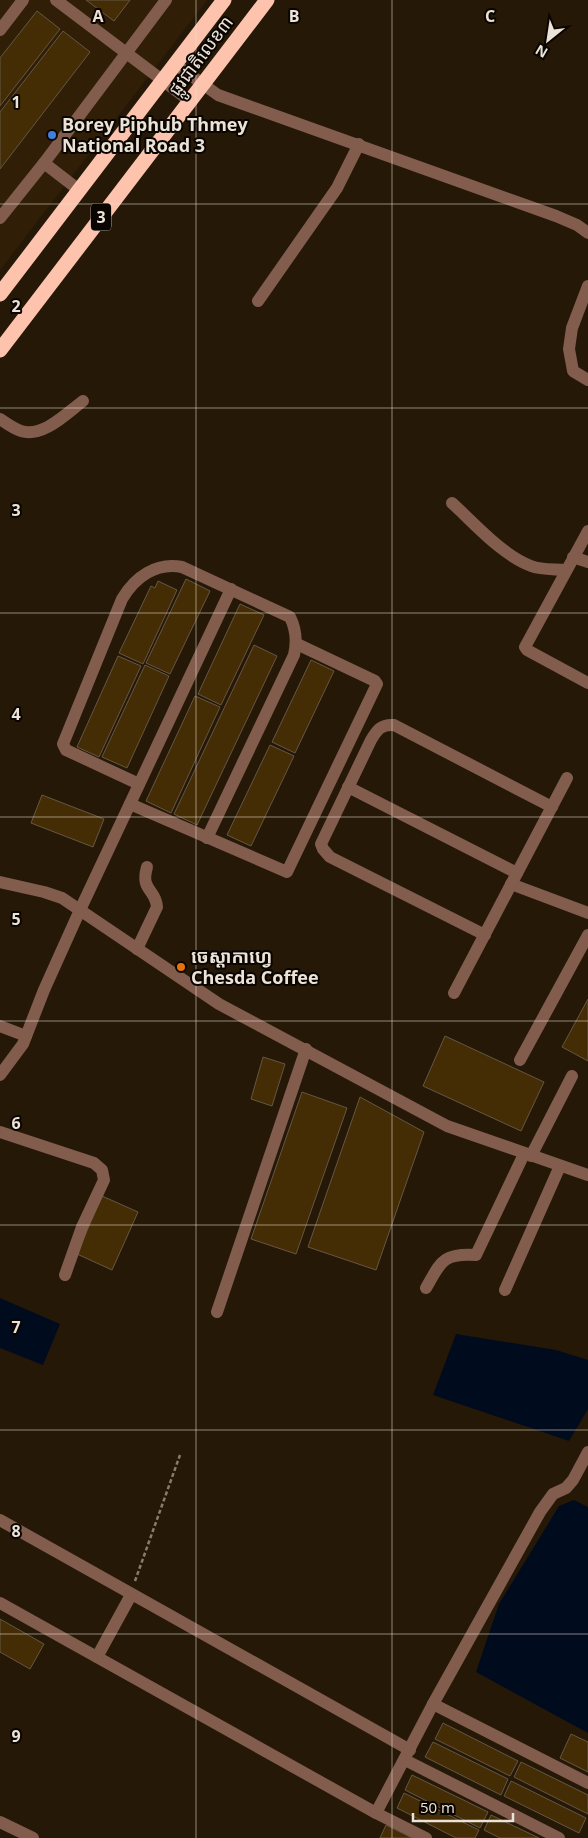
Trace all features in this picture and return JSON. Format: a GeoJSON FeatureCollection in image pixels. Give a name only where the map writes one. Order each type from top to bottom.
{"type":"FeatureCollection","features":[{"type":"Feature","properties":{"kind":"highway","name":"ផ្លូវជាតិលេខ៣"},"geometry":{"type":"LineString","coordinates":[[0,292],[224,0]]}},
{"type":"Feature","properties":{"kind":"highway","name":"ផ្លូវជាតិលេខ៣"},"geometry":{"type":"LineString","coordinates":[[0,350],[267,0]]}},
{"type":"Feature","properties":{"kind":"street"},"geometry":{"type":"LineString","coordinates":[[0,30],[23,0]]}},
{"type":"Feature","properties":{"kind":"street"},"geometry":{"type":"LineString","coordinates":[[56,0],[190,101]]}},
{"type":"Feature","properties":{"kind":"street"},"geometry":{"type":"LineString","coordinates":[[0,218],[44,163],[166,0]]}},
{"type":"Feature","properties":{"kind":"street"},"geometry":{"type":"LineString","coordinates":[[175,64],[218,95],[556,216],[577,225],[588,233]]}},
{"type":"Feature","properties":{"kind":"street"},"geometry":{"type":"LineString","coordinates":[[258,301],[337,188],[359,144]]}},
{"type":"Feature","properties":{"kind":"street"},"geometry":{"type":"LineString","coordinates":[[44,163],[79,190]]}},
{"type":"Feature","properties":{"kind":"street"},"geometry":{"type":"LineString","coordinates":[[588,286],[572,328],[569,349],[573,371],[588,380]]}},
{"type":"Feature","properties":{"kind":"street"},"geometry":{"type":"LineString","coordinates":[[0,419],[21,431],[35,432],[45,428],[83,401]]}},
{"type":"Feature","properties":{"kind":"street"},"geometry":{"type":"LineString","coordinates":[[452,503],[506,552],[520,561],[533,567],[565,570]]}},
{"type":"Feature","properties":{"kind":"street"},"geometry":{"type":"LineString","coordinates":[[588,531],[565,570],[525,647],[527,650],[588,683]]}},
{"type":"Feature","properties":{"kind":"street"},"geometry":{"type":"LineString","coordinates":[[573,557],[588,562]]}},
{"type":"Feature","properties":{"kind":"street"},"geometry":{"type":"LineString","coordinates":[[139,784],[66,750],[63,744],[122,599],[131,587],[142,576],[162,566],[172,565],[182,567],[290,617],[297,644],[294,655],[208,838]]}},
{"type":"Feature","properties":{"kind":"street"},"geometry":{"type":"LineString","coordinates":[[0,1075],[23,1044],[80,910],[230,589]]}},
{"type":"Feature","properties":{"kind":"street"},"geometry":{"type":"LineString","coordinates":[[130,804],[287,872],[377,684],[375,681],[297,644]]}},
{"type":"Feature","properties":{"kind":"street"},"geometry":{"type":"LineString","coordinates":[[485,935],[330,856],[323,849],[321,844],[378,728],[386,724],[394,725],[552,807]]}},
{"type":"Feature","properties":{"kind":"street"},"geometry":{"type":"LineString","coordinates":[[454,994],[567,778]]}},
{"type":"Feature","properties":{"kind":"street"},"geometry":{"type":"LineString","coordinates":[[348,787],[514,878],[588,913]]}},
{"type":"Feature","properties":{"kind":"street"},"geometry":{"type":"LineString","coordinates":[[136,949],[157,907],[156,899],[148,890],[144,878],[147,868]]}},
{"type":"Feature","properties":{"kind":"street"},"geometry":{"type":"LineString","coordinates":[[0,882],[62,898],[220,1004],[447,1126],[588,1175]]}},
{"type":"Feature","properties":{"kind":"street"},"geometry":{"type":"LineString","coordinates":[[520,1060],[588,934]]}},
{"type":"Feature","properties":{"kind":"street"},"geometry":{"type":"LineString","coordinates":[[0,1026],[26,1036]]}},
{"type":"Feature","properties":{"kind":"street"},"geometry":{"type":"LineString","coordinates":[[217,1312],[306,1049]]}},
{"type":"Feature","properties":{"kind":"street"},"geometry":{"type":"LineString","coordinates":[[426,1288],[441,1262],[451,1257],[476,1255],[572,1076]]}},
{"type":"Feature","properties":{"kind":"street"},"geometry":{"type":"LineString","coordinates":[[0,1132],[94,1163],[102,1170],[104,1180],[82,1227],[65,1275]]}},
{"type":"Feature","properties":{"kind":"street"},"geometry":{"type":"LineString","coordinates":[[504,1290],[560,1166]]}},
{"type":"Feature","properties":{"kind":"street"},"geometry":{"type":"LineString","coordinates":[[376,1813],[433,1704],[540,1512],[553,1494],[566,1488],[573,1480],[588,1452]]}},
{"type":"Feature","properties":{"kind":"street"},"geometry":{"type":"LineString","coordinates":[[0,1520],[407,1755],[559,1838]]}},
{"type":"Feature","properties":{"kind":"street"},"geometry":{"type":"LineString","coordinates":[[97,1657],[131,1594]]}},
{"type":"Feature","properties":{"kind":"street"},"geometry":{"type":"LineString","coordinates":[[0,1603],[376,1813],[426,1838]]}},
{"type":"Feature","properties":{"kind":"street"},"geometry":{"type":"LineString","coordinates":[[433,1704],[588,1783]]}},
{"type":"Feature","properties":{"kind":"street"},"geometry":{"type":"LineString","coordinates":[[0,1822],[33,1838]]}},
{"type":"Feature","properties":{"kind":"path"},"geometry":{"type":"LineString","coordinates":[[131,1594],[180,1455]]}},
{"type":"Feature","properties":{"kind":"shaded area","name":"Borey Piphub Thmey National Road 3"},"geometry":{"type":"Polygon","coordinates":[[[0,0],[207,0],[0,270],[0,0]]]}},
{"type":"Feature","properties":{"kind":"water"},"geometry":{"type":"Polygon","coordinates":[[[0,1298],[60,1324],[43,1365],[0,1348],[0,1298]]]}},
{"type":"Feature","properties":{"kind":"water"},"geometry":{"type":"Polygon","coordinates":[[[456,1334],[556,1350],[588,1360],[588,1409],[569,1441],[433,1395],[456,1334]]]}},
{"type":"Feature","properties":{"kind":"water"},"geometry":{"type":"Polygon","coordinates":[[[574,1500],[588,1507],[588,1733],[476,1672],[499,1604],[559,1506],[574,1500]]]}},
{"type":"Feature","properties":{"kind":"building"},"geometry":{"type":"Polygon","coordinates":[[[86,0],[130,0],[114,21],[86,0]]]}},
{"type":"Feature","properties":{"kind":"building"},"geometry":{"type":"Polygon","coordinates":[[[37,11],[60,29],[0,106],[0,58],[37,11]]]}},
{"type":"Feature","properties":{"kind":"building"},"geometry":{"type":"Polygon","coordinates":[[[63,31],[90,52],[0,169],[0,112],[63,31]]]}},
{"type":"Feature","properties":{"kind":"building"},"geometry":{"type":"Polygon","coordinates":[[[186,579],[210,591],[170,674],[146,663],[186,579]]]}},
{"type":"Feature","properties":{"kind":"building"},"geometry":{"type":"Polygon","coordinates":[[[158,581],[177,590],[143,664],[119,653],[151,586],[155,588],[158,581]]]}},
{"type":"Feature","properties":{"kind":"building"},"geometry":{"type":"Polygon","coordinates":[[[240,604],[264,615],[221,705],[198,694],[240,604]]]}},
{"type":"Feature","properties":{"kind":"building"},"geometry":{"type":"Polygon","coordinates":[[[254,645],[277,656],[197,825],[174,814],[254,645]]]}},
{"type":"Feature","properties":{"kind":"building"},"geometry":{"type":"Polygon","coordinates":[[[118,656],[141,666],[99,757],[77,747],[118,656]]]}},
{"type":"Feature","properties":{"kind":"building"},"geometry":{"type":"Polygon","coordinates":[[[311,660],[334,671],[295,753],[272,742],[311,660]]]}},
{"type":"Feature","properties":{"kind":"building"},"geometry":{"type":"Polygon","coordinates":[[[145,665],[169,676],[127,768],[102,757],[145,665]]]}},
{"type":"Feature","properties":{"kind":"building"},"geometry":{"type":"Polygon","coordinates":[[[195,696],[220,707],[171,813],[146,801],[195,696]]]}},
{"type":"Feature","properties":{"kind":"building"},"geometry":{"type":"Polygon","coordinates":[[[270,745],[294,756],[251,846],[227,835],[270,745]]]}},
{"type":"Feature","properties":{"kind":"building"},"geometry":{"type":"Polygon","coordinates":[[[42,795],[104,819],[93,847],[31,823],[42,795]]]}},
{"type":"Feature","properties":{"kind":"building"},"geometry":{"type":"Polygon","coordinates":[[[588,999],[588,1061],[562,1047],[588,999]]]}},
{"type":"Feature","properties":{"kind":"building"},"geometry":{"type":"Polygon","coordinates":[[[445,1036],[544,1082],[521,1131],[423,1086],[445,1036]]]}},
{"type":"Feature","properties":{"kind":"building"},"geometry":{"type":"Polygon","coordinates":[[[263,1057],[285,1064],[272,1106],[251,1099],[263,1057]]]}},
{"type":"Feature","properties":{"kind":"building"},"geometry":{"type":"Polygon","coordinates":[[[302,1092],[347,1108],[296,1254],[251,1239],[302,1092]]]}},
{"type":"Feature","properties":{"kind":"building"},"geometry":{"type":"Polygon","coordinates":[[[360,1097],[424,1132],[376,1270],[308,1247],[360,1097]]]}},
{"type":"Feature","properties":{"kind":"building"},"geometry":{"type":"Polygon","coordinates":[[[102,1196],[138,1212],[112,1270],[77,1254],[102,1196]]]}},
{"type":"Feature","properties":{"kind":"building"},"geometry":{"type":"Polygon","coordinates":[[[0,1619],[44,1644],[30,1669],[0,1652],[0,1619]]]}},
{"type":"Feature","properties":{"kind":"building"},"geometry":{"type":"Polygon","coordinates":[[[443,1723],[518,1761],[510,1776],[435,1739],[443,1723]]]}},
{"type":"Feature","properties":{"kind":"building"},"geometry":{"type":"Polygon","coordinates":[[[571,1734],[588,1742],[588,1772],[560,1758],[571,1734]]]}},
{"type":"Feature","properties":{"kind":"building"},"geometry":{"type":"Polygon","coordinates":[[[433,1742],[508,1779],[501,1795],[425,1757],[433,1742]]]}},
{"type":"Feature","properties":{"kind":"building"},"geometry":{"type":"Polygon","coordinates":[[[521,1762],[588,1795],[588,1814],[514,1777],[521,1762]]]}},
{"type":"Feature","properties":{"kind":"building"},"geometry":{"type":"Polygon","coordinates":[[[412,1775],[488,1812],[480,1828],[405,1790],[412,1775]]]}},
{"type":"Feature","properties":{"kind":"building"},"geometry":{"type":"Polygon","coordinates":[[[511,1781],[586,1818],[579,1833],[504,1796],[511,1781]]]}},
{"type":"Feature","properties":{"kind":"building"},"geometry":{"type":"Polygon","coordinates":[[[404,1793],[479,1830],[475,1838],[456,1838],[397,1808],[404,1793]]]}},
{"type":"Feature","properties":{"kind":"building"},"geometry":{"type":"Polygon","coordinates":[[[491,1815],[539,1838],[500,1838],[484,1830],[491,1815]]]}},
{"type":"Feature","properties":{"kind":"building"},"geometry":{"type":"Polygon","coordinates":[[[386,1825],[412,1838],[380,1838],[386,1825]]]}},
{"type":"Feature","properties":{"kind":"place","name":"Borey Piphub Thmey National Road 3"},"geometry":{"type":"Point","coordinates":[52,135]}},
{"type":"Feature","properties":{"kind":"place","name":"ចេស្ដាកាហ្វេ Chesda Coffee"},"geometry":{"type":"Point","coordinates":[181,967]}}]}
